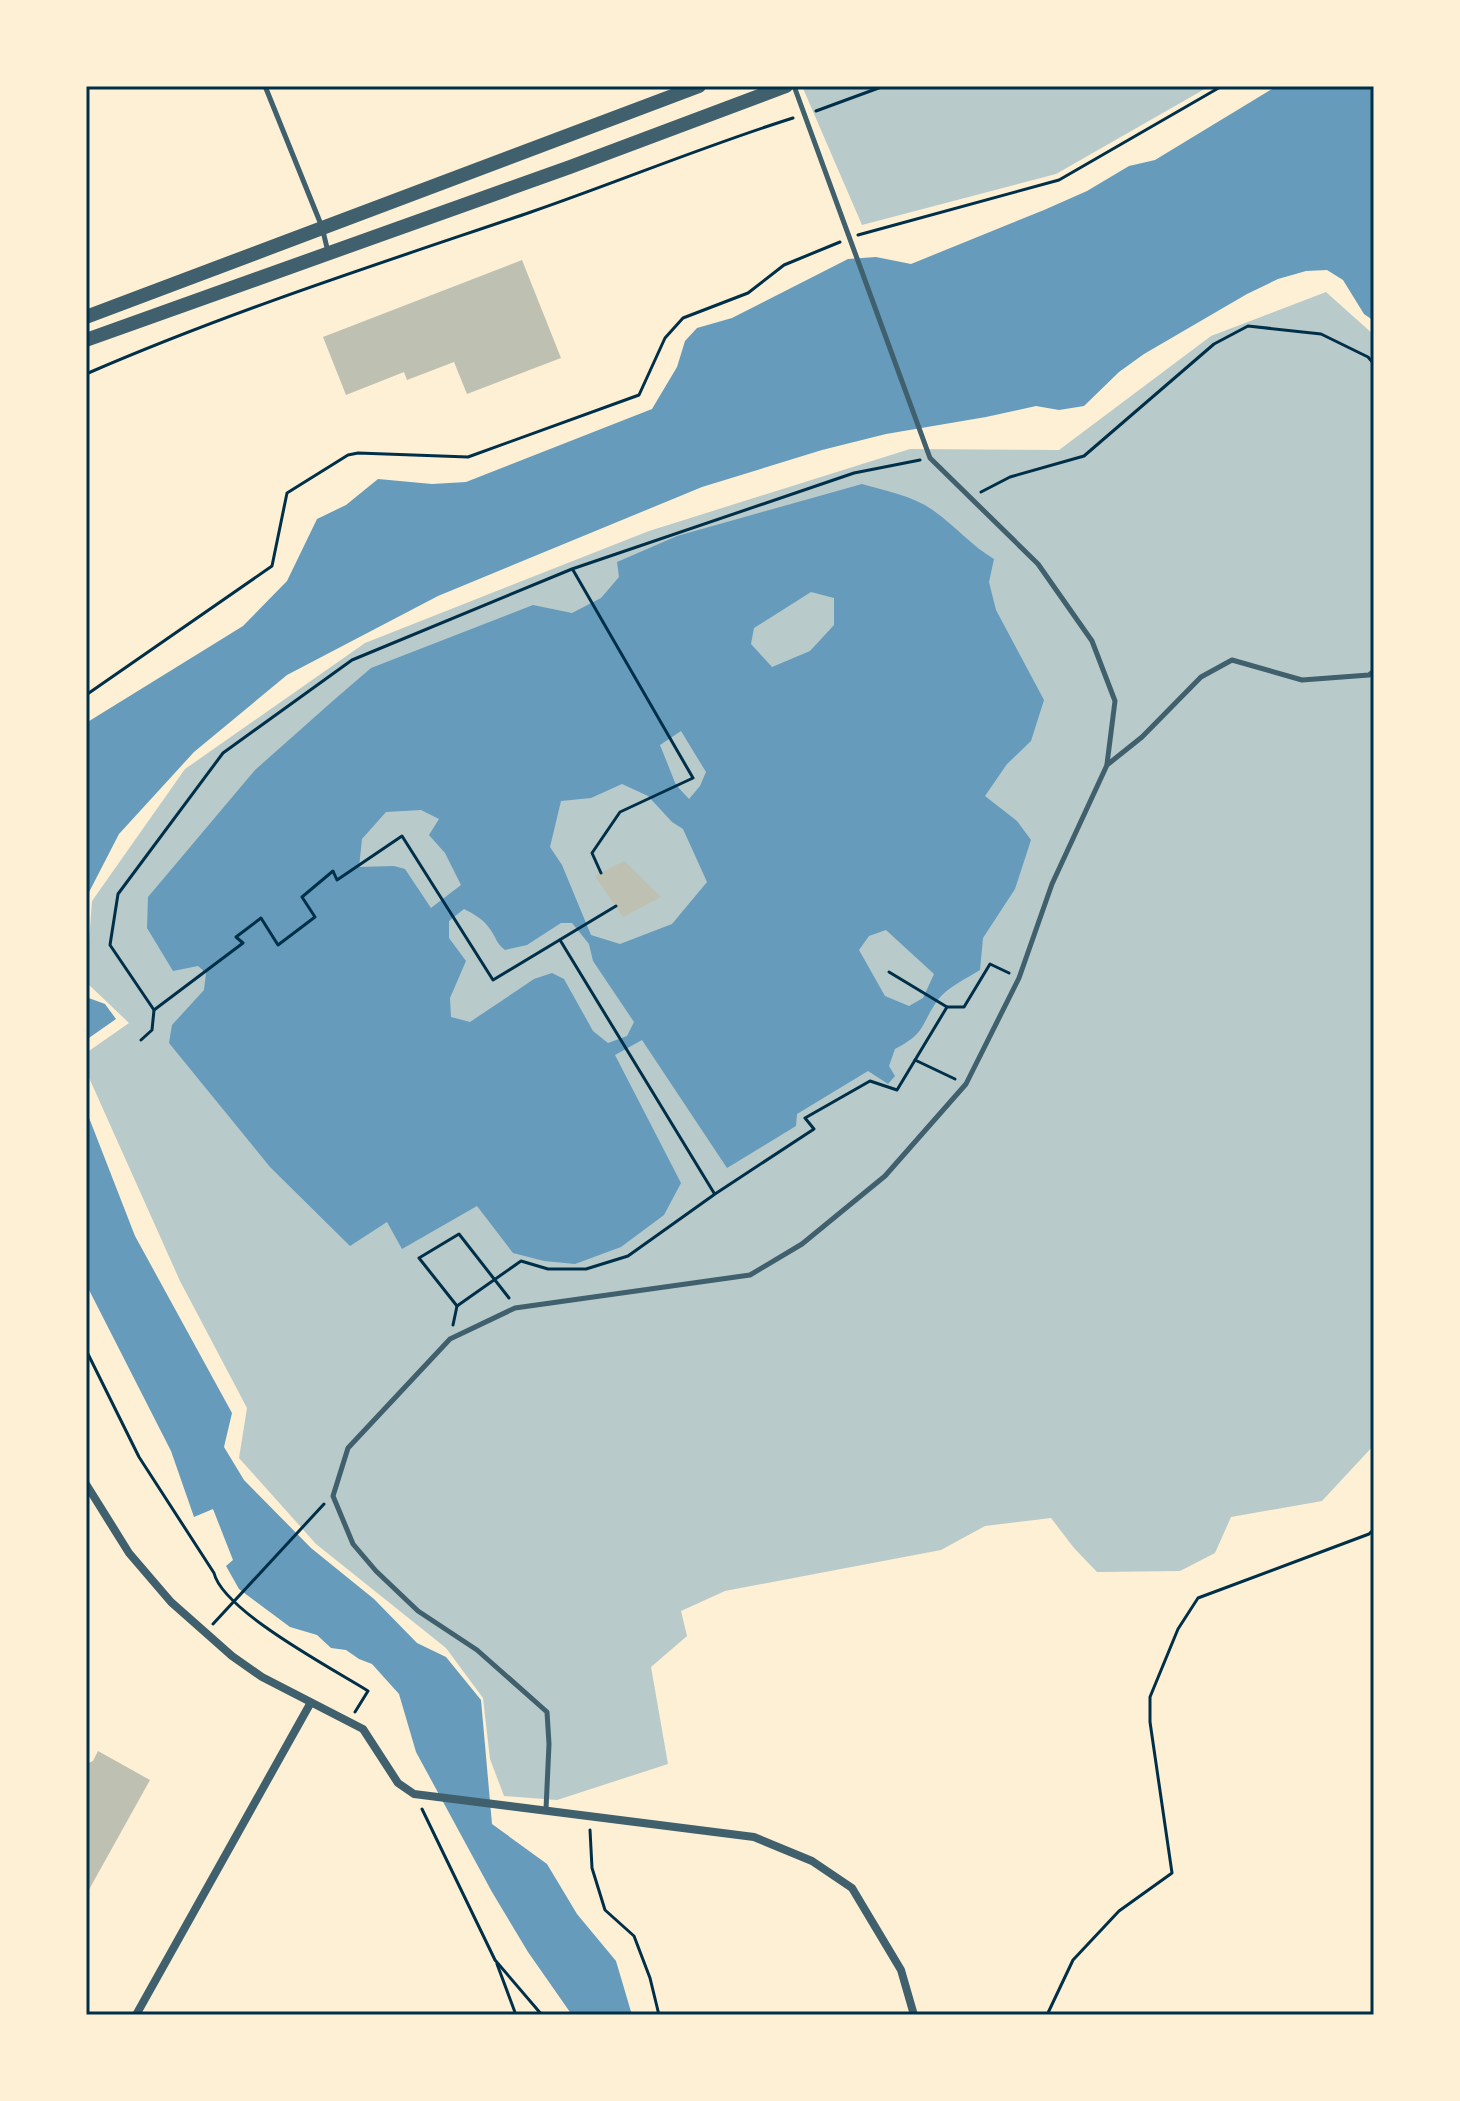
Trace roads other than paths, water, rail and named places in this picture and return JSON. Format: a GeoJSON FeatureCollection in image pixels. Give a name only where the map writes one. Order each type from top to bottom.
{"type":"FeatureCollection","features":[{"type":"Feature","properties":{"kind":"street"},"geometry":{"type":"LineString","coordinates":[[86,340],[570,167],[786,86]]}},
{"type":"Feature","properties":{"kind":"street"},"geometry":{"type":"LineString","coordinates":[[86,317],[692,88]]}},
{"type":"Feature","properties":{"kind":"street"},"geometry":{"type":"LineString","coordinates":[[86,1484],[149,1579],[205,1633],[262,1677],[363,1729],[398,1783],[414,1794],[754,1837],[812,1861],[852,1888],[901,1970],[914,2015]]}},
{"type":"Feature","properties":{"kind":"street"},"geometry":{"type":"LineString","coordinates":[[136,2015],[310,1704]]}},
{"type":"Feature","properties":{"kind":"lane"},"geometry":{"type":"LineString","coordinates":[[265,86],[322,227],[328,252]]}},
{"type":"Feature","properties":{"kind":"lane"},"geometry":{"type":"LineString","coordinates":[[546,1809],[547,1712],[477,1650],[418,1611],[353,1544],[333,1496],[348,1448],[450,1339],[515,1308],[750,1275],[802,1244],[885,1176],[966,1084],[1019,978],[1052,884],[1107,765],[1115,701],[1092,641],[1038,564],[930,458],[794,86]]}},
{"type":"Feature","properties":{"kind":"lane"},"geometry":{"type":"LineString","coordinates":[[1107,765],[1142,737],[1201,677],[1232,660],[1302,680],[1369,675],[1374,671]]}},
{"type":"Feature","properties":{"kind":"water"},"geometry":{"type":"Polygon","coordinates":[[[1277,86],[1374,86],[1374,321],[1364,314],[1343,280],[1327,270],[1306,271],[1278,279],[1144,354],[1119,372],[1084,406],[1059,410],[1036,406],[886,434],[822,450],[702,487],[438,596],[287,675],[194,752],[119,834],[86,898],[86,723],[243,626],[287,581],[317,519],[346,505],[378,479],[432,484],[466,482],[652,409],[677,367],[685,341],[697,328],[732,318],[848,259],[876,257],[911,264],[1044,210],[1087,191],[1129,166],[1155,160],[1277,86]]]}},
{"type":"Feature","properties":{"kind":"water"},"geometry":{"type":"Polygon","coordinates":[[[862,484],[918,501],[994,559],[989,582],[996,610],[1044,700],[1031,741],[1007,764],[985,796],[1017,821],[1031,840],[1015,889],[983,938],[980,970],[946,992],[917,1033],[895,1049],[889,1066],[895,1076],[888,1084],[868,1071],[797,1114],[796,1126],[727,1168],[642,1040],[615,1055],[681,1183],[664,1215],[621,1247],[575,1264],[544,1261],[513,1253],[477,1206],[402,1249],[387,1222],[350,1246],[270,1167],[169,1043],[172,1025],[204,990],[206,973],[198,966],[173,971],[147,928],[148,897],[255,770],[371,668],[533,605],[572,613],[601,598],[619,577],[617,562],[677,536],[862,484]],[[811,592],[754,628],[751,644],[772,667],[810,651],[834,625],[834,598],[811,592]],[[681,731],[660,745],[676,785],[689,799],[706,772],[681,731]],[[622,784],[591,798],[561,801],[550,847],[562,865],[591,935],[620,944],[672,924],[707,882],[683,829],[672,822],[648,796],[622,784]],[[421,810],[386,812],[362,839],[359,867],[394,866],[405,869],[431,908],[461,885],[445,853],[429,835],[439,819],[421,810]],[[464,909],[449,921],[449,938],[466,961],[450,998],[451,1017],[470,1022],[534,979],[552,973],[564,979],[593,1031],[608,1043],[627,1036],[634,1022],[593,961],[589,944],[572,923],[561,923],[527,945],[505,950],[484,922],[464,909]],[[886,930],[869,936],[859,950],[885,996],[909,1006],[923,998],[934,974],[886,930]]]}},
{"type":"Feature","properties":{"kind":"water"},"geometry":{"type":"Polygon","coordinates":[[[86,997],[105,1004],[116,1019],[86,1040],[86,997]]]}},
{"type":"Feature","properties":{"kind":"water"},"geometry":{"type":"Polygon","coordinates":[[[86,1110],[135,1236],[232,1413],[224,1447],[244,1480],[311,1548],[374,1599],[417,1643],[446,1657],[481,1700],[492,1824],[547,1864],[577,1914],[616,1961],[632,2015],[572,2015],[528,1952],[492,1892],[416,1752],[399,1694],[372,1664],[346,1650],[331,1648],[317,1635],[290,1627],[239,1589],[226,1566],[233,1560],[213,1509],[194,1517],[171,1451],[86,1284],[86,1110]]]}}]}
